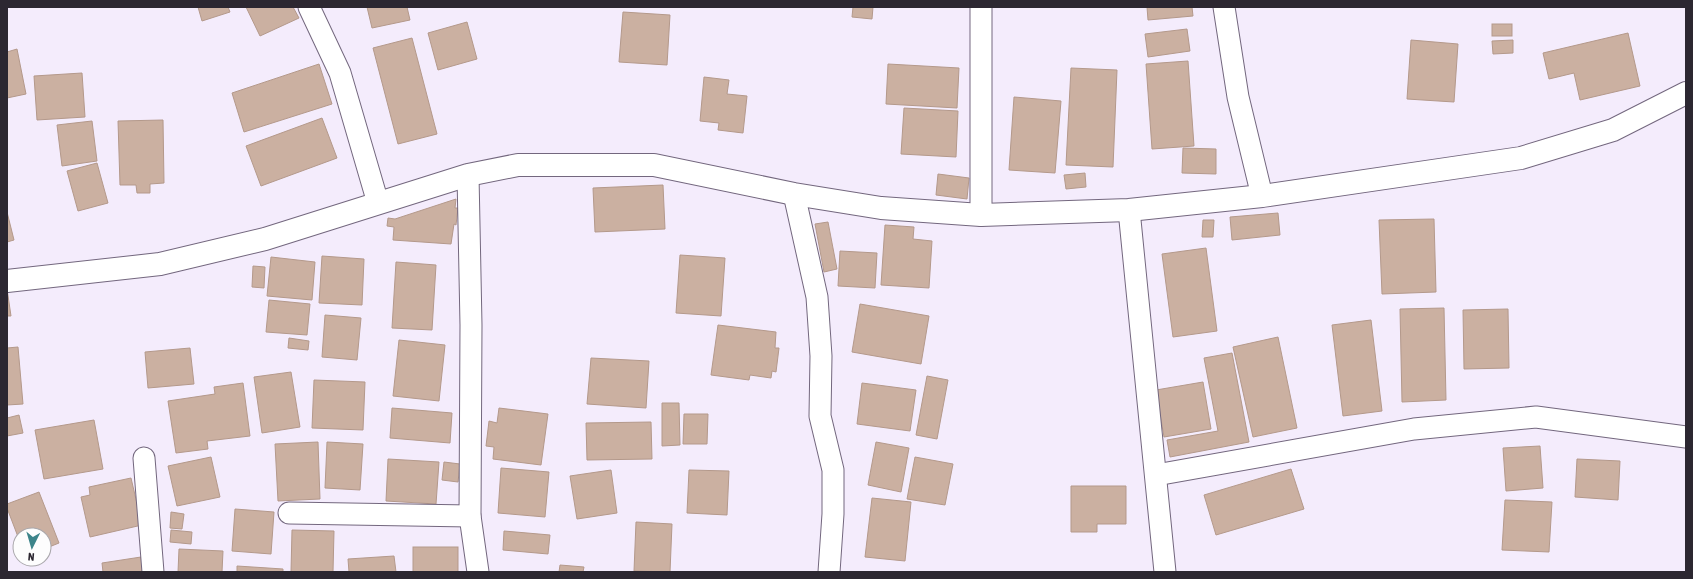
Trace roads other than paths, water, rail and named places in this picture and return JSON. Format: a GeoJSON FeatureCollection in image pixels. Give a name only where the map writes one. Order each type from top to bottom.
{"type":"FeatureCollection","features":[{"type":"Feature","properties":{"kind":"street"},"geometry":{"type":"LineString","coordinates":[[309,7],[340,73],[378,203]]}},
{"type":"Feature","properties":{"kind":"street"},"geometry":{"type":"LineString","coordinates":[[981,7],[981,216]]}},
{"type":"Feature","properties":{"kind":"street"},"geometry":{"type":"LineString","coordinates":[[1224,7],[1238,97],[1262,196]]}},
{"type":"Feature","properties":{"kind":"street"},"geometry":{"type":"LineString","coordinates":[[7,281],[160,264],[265,239],[468,175],[518,166],[654,165],[794,194],[881,208],[981,216],[1129,210],[1262,196],[1521,158],[1613,130],[1686,93]]}},
{"type":"Feature","properties":{"kind":"street"},"geometry":{"type":"LineString","coordinates":[[468,175],[471,325],[470,516],[478,572]]}},
{"type":"Feature","properties":{"kind":"street"},"geometry":{"type":"LineString","coordinates":[[794,194],[818,297],[821,356],[820,416],[833,470],[833,514],[829,572]]}},
{"type":"Feature","properties":{"kind":"street"},"geometry":{"type":"LineString","coordinates":[[1129,210],[1165,572]]}},
{"type":"Feature","properties":{"kind":"street"},"geometry":{"type":"LineString","coordinates":[[1156,475],[1414,429],[1536,417],[1686,437]]}},
{"type":"Feature","properties":{"kind":"street"},"geometry":{"type":"LineString","coordinates":[[144,458],[153,572]]}},
{"type":"Feature","properties":{"kind":"street"},"geometry":{"type":"LineString","coordinates":[[289,513],[470,516]]}}]}
